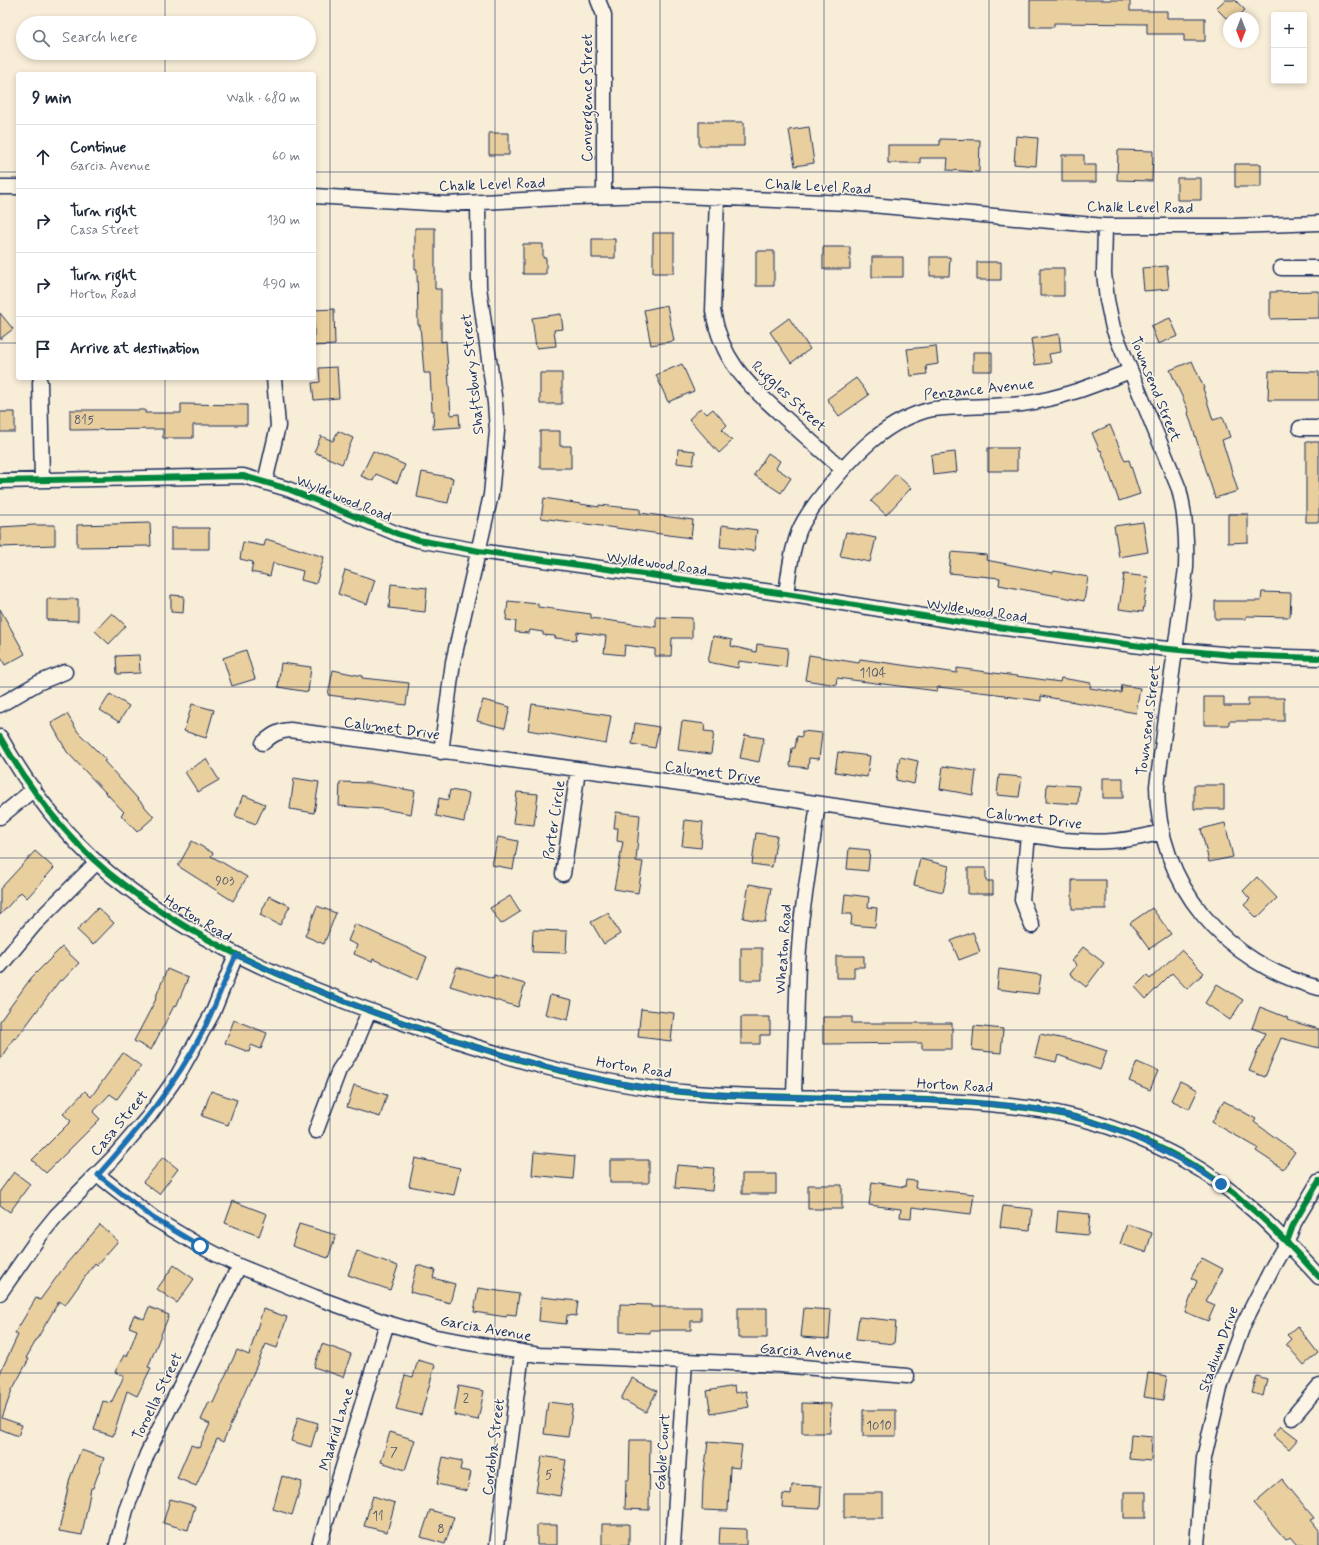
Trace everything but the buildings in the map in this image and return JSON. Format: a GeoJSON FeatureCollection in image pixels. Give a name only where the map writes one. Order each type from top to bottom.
{"type":"FeatureCollection","features":[{"type":"Feature","properties":{"kind":"street","name":"Convergence Street"},"geometry":{"type":"LineString","coordinates":[[598,0],[604,14],[604,196]]}},
{"type":"Feature","properties":{"kind":"street"},"geometry":{"type":"LineString","coordinates":[[0,187],[16,187]]}},
{"type":"Feature","properties":{"kind":"street","name":"Chalk Level Road"},"geometry":{"type":"LineString","coordinates":[[316,196],[446,204],[604,196],[657,195],[849,203],[1105,226],[1232,226],[1319,223]]}},
{"type":"Feature","properties":{"kind":"street","name":"Ruggles Street"},"geometry":{"type":"LineString","coordinates":[[717,198],[714,311],[716,324],[724,348],[745,381],[842,469]]}},
{"type":"Feature","properties":{"kind":"street","name":"Shaftsbury Street"},"geometry":{"type":"LineString","coordinates":[[441,752],[453,662],[491,495],[497,431],[495,403],[479,287],[478,203]]}},
{"type":"Feature","properties":{"kind":"street","name":"Townsend Street"},"geometry":{"type":"LineString","coordinates":[[1105,226],[1104,273],[1107,300],[1113,328],[1179,489],[1185,512],[1186,568],[1156,786],[1158,817],[1161,832],[1178,878],[1194,904],[1219,934],[1253,960],[1299,983],[1319,988]]}},
{"type":"Feature","properties":{"kind":"street"},"geometry":{"type":"LineString","coordinates":[[1281,268],[1319,268]]}},
{"type":"Feature","properties":{"kind":"street","name":"Penzance Avenue"},"geometry":{"type":"LineString","coordinates":[[786,594],[791,554],[804,521],[842,469],[882,431],[895,423],[920,412],[949,407],[1022,404],[1053,398],[1086,389],[1130,371]]}},
{"type":"Feature","properties":{"kind":"street"},"geometry":{"type":"LineString","coordinates":[[265,482],[278,426],[274,380]]}},
{"type":"Feature","properties":{"kind":"street"},"geometry":{"type":"LineString","coordinates":[[40,382],[42,480]]}},
{"type":"Feature","properties":{"kind":"street"},"geometry":{"type":"LineString","coordinates":[[1300,428],[1319,428]]}},
{"type":"Feature","properties":{"kind":"street","name":"Wyldewood Road"},"geometry":{"type":"LineString","coordinates":[[0,481],[230,475],[265,482],[398,534],[418,540],[479,551],[786,594],[966,623],[1174,650],[1232,655],[1319,658]]}},
{"type":"Feature","properties":{"kind":"street"},"geometry":{"type":"LineString","coordinates":[[0,705],[38,684],[65,672]]}},
{"type":"Feature","properties":{"kind":"street","name":"Calumet Drive"},"geometry":{"type":"LineString","coordinates":[[263,743],[271,735],[280,731],[290,730],[1028,835],[1099,843],[1140,838],[1161,832]]}},
{"type":"Feature","properties":{"kind":"street","name":"Horton Road"},"geometry":{"type":"LineString","coordinates":[[0,737],[34,790],[56,818],[97,862],[153,906],[236,955],[285,977],[370,1011],[455,1040],[516,1059],[605,1081],[694,1093],[884,1098],[1000,1104],[1068,1115],[1112,1128],[1146,1142],[1191,1164],[1243,1201],[1287,1242],[1319,1277]]}},
{"type":"Feature","properties":{"kind":"street","name":"Porter Circle"},"geometry":{"type":"LineString","coordinates":[[563,874],[578,770]]}},
{"type":"Feature","properties":{"kind":"street"},"geometry":{"type":"LineString","coordinates":[[0,817],[34,790]]}},
{"type":"Feature","properties":{"kind":"street","name":"Wheaton Road"},"geometry":{"type":"LineString","coordinates":[[794,1096],[798,962],[801,922],[818,804]]}},
{"type":"Feature","properties":{"kind":"street"},"geometry":{"type":"LineString","coordinates":[[1028,835],[1022,900],[1032,926]]}},
{"type":"Feature","properties":{"kind":"street"},"geometry":{"type":"LineString","coordinates":[[0,966],[34,925],[97,862]]}},
{"type":"Feature","properties":{"kind":"street","name":"Casa Street"},"geometry":{"type":"LineString","coordinates":[[0,1293],[39,1237],[56,1216],[98,1175],[149,1116],[178,1075],[213,1012],[236,955]]}},
{"type":"Feature","properties":{"kind":"street"},"geometry":{"type":"LineString","coordinates":[[316,1131],[339,1070],[354,1048],[370,1011]]}},
{"type":"Feature","properties":{"kind":"street","name":"Garcia Avenue"},"geometry":{"type":"LineString","coordinates":[[98,1175],[153,1218],[200,1246],[239,1266],[315,1297],[387,1323],[435,1337],[522,1353],[584,1358],[787,1366],[906,1376]]}},
{"type":"Feature","properties":{"kind":"street","name":"Stadium Drive"},"geometry":{"type":"LineString","coordinates":[[1198,1545],[1204,1458],[1221,1384],[1244,1323],[1275,1261],[1287,1242],[1294,1223],[1319,1181]]}},
{"type":"Feature","properties":{"kind":"street","name":"Toroella Street"},"geometry":{"type":"LineString","coordinates":[[117,1545],[126,1510],[147,1454],[239,1266]]}},
{"type":"Feature","properties":{"kind":"street","name":"Madrid Lane"},"geometry":{"type":"LineString","coordinates":[[319,1545],[387,1323]]}},
{"type":"Feature","properties":{"kind":"street","name":"Cordoba Street"},"geometry":{"type":"LineString","coordinates":[[497,1545],[522,1353]]}},
{"type":"Feature","properties":{"kind":"street","name":"Gable Court"},"geometry":{"type":"LineString","coordinates":[[673,1545],[685,1362]]}},
{"type":"Feature","properties":{"kind":"street"},"geometry":{"type":"LineString","coordinates":[[1292,1418],[1319,1386]]}},
{"type":"Feature","properties":{"kind":"cycle path"},"geometry":{"type":"LineString","coordinates":[[0,481],[243,476],[288,489],[398,534],[418,540],[479,551],[786,594],[967,623],[1148,647],[1232,655],[1319,658]]}},
{"type":"Feature","properties":{"kind":"cycle path"},"geometry":{"type":"LineString","coordinates":[[0,737],[12,758],[39,798],[87,854],[105,870],[157,909],[192,931],[228,950],[303,985],[418,1028],[485,1050],[554,1069],[623,1084],[694,1093],[726,1095],[947,1101],[992,1104],[1051,1112],[1097,1123],[1126,1133],[1156,1146],[1184,1160],[1222,1184],[1273,1228],[1319,1277]]}},
{"type":"Feature","properties":{"kind":"cycle path"},"geometry":{"type":"LineString","coordinates":[[1287,1242],[1294,1223],[1319,1181]]}},
{"type":"Feature","properties":{"kind":"route"},"geometry":{"type":"LineString","coordinates":[[200,1246],[131,1203],[98,1175],[149,1116],[178,1075],[213,1012],[236,955],[285,977],[368,1010],[455,1040],[516,1059],[605,1081],[694,1093],[884,1098],[1000,1104],[1034,1108],[1068,1115],[1112,1128],[1186,1161],[1221,1184]]}}]}
